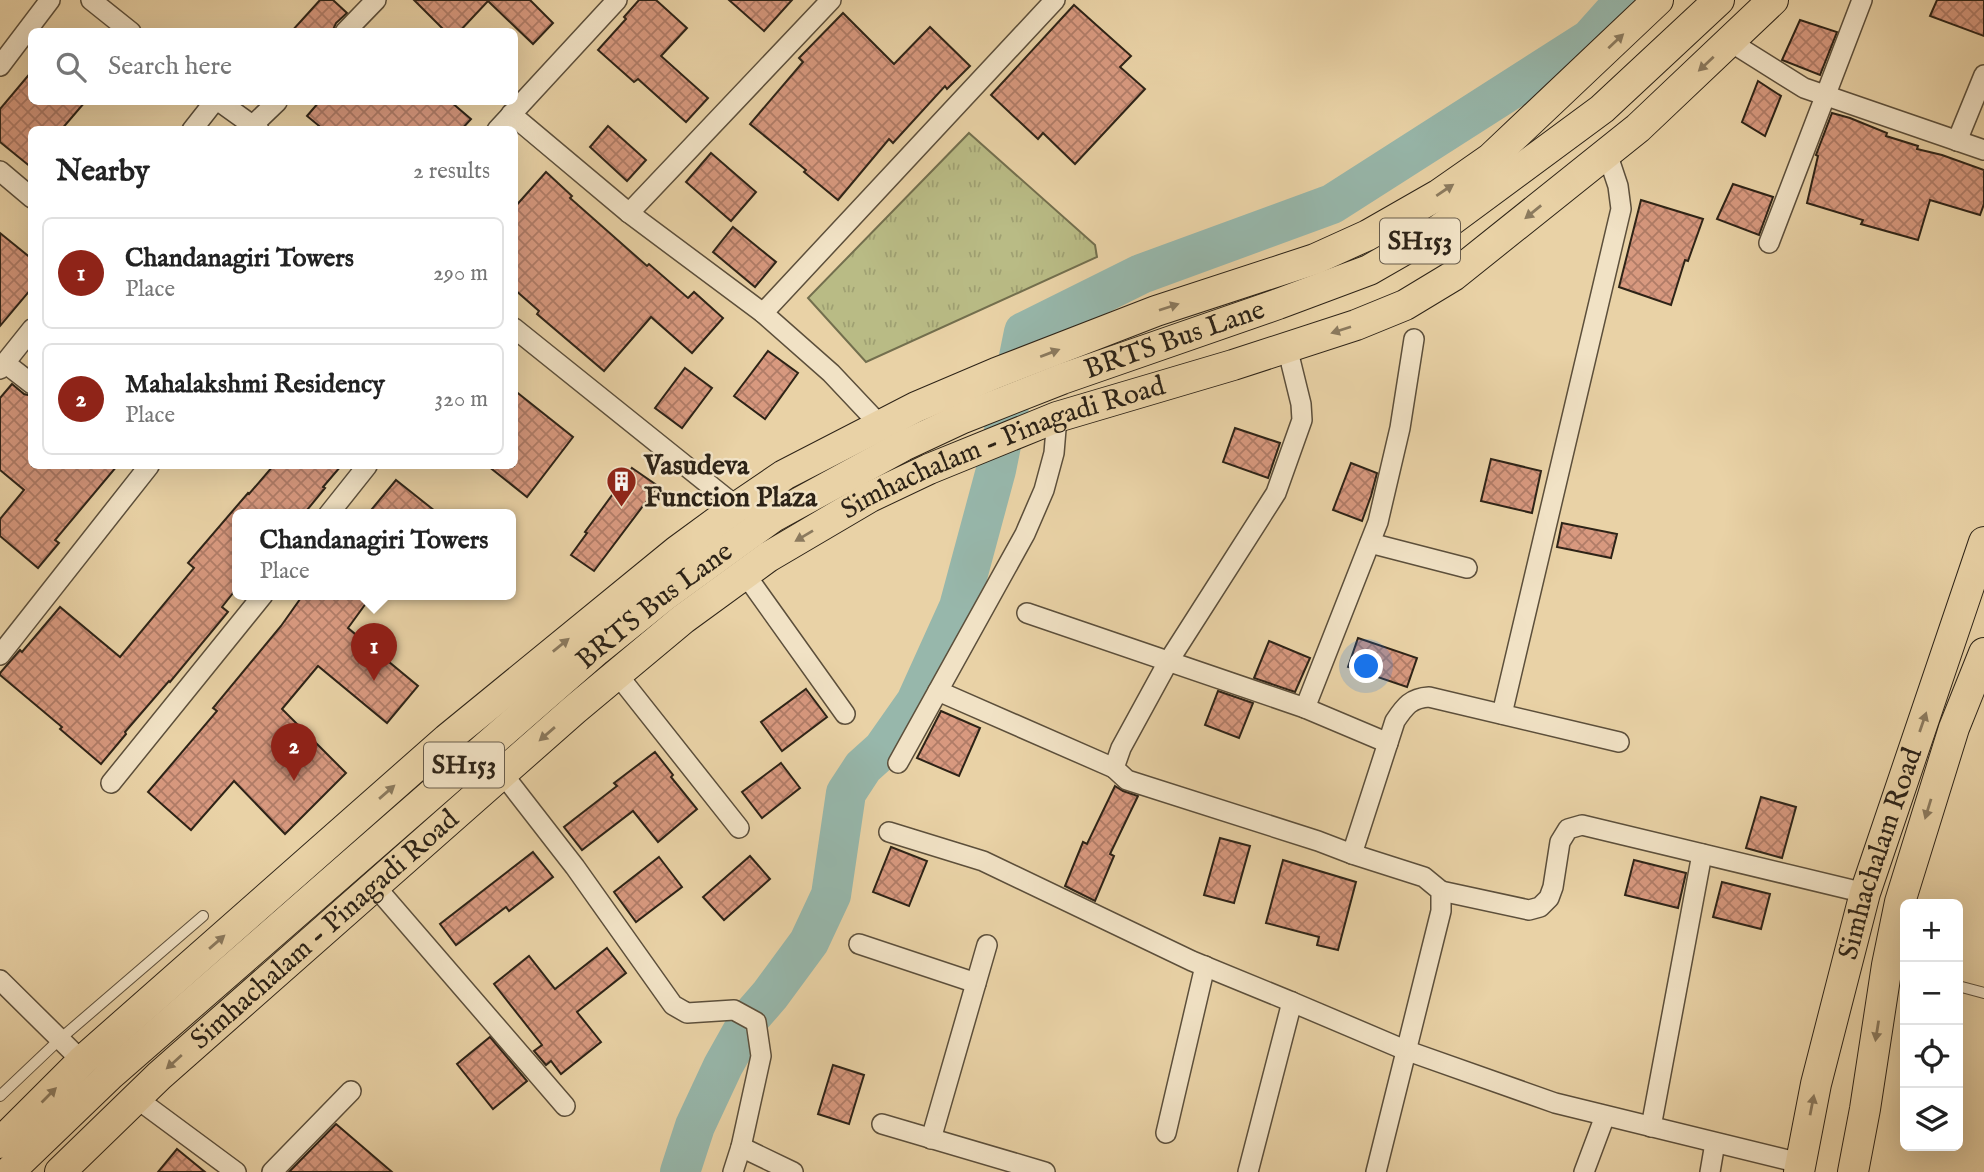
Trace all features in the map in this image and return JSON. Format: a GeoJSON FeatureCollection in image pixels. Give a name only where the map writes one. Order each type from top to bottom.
{"type":"FeatureCollection","features":[{"type":"Feature","properties":{"kind":"main road","name":"BRTS Bus Lane"},"geometry":{"type":"LineString","coordinates":[[9,1172],[110,1075],[597,650],[664,596],[773,517],[903,446],[963,418],[1062,379],[1369,270],[1437,231],[1602,109],[1719,0]]}},
{"type":"Feature","properties":{"kind":"main road","name":"Simhachalam - Pinagadi Road"},"geometry":{"type":"LineString","coordinates":[[60,1172],[159,1076],[502,773],[683,619],[768,557],[870,497],[929,469],[1057,417],[1356,325],[1405,305],[1453,275],[1638,128],[1773,0]]}},
{"type":"Feature","properties":{"kind":"main road"},"geometry":{"type":"LineString","coordinates":[[0,1143],[82,1061],[447,739],[677,551],[737,506],[784,475],[916,407],[1156,311],[1315,259],[1368,235],[1438,195],[1491,158],[1650,4]]}},
{"type":"Feature","properties":{"kind":"main road","name":"Simhachalam Road"},"geometry":{"type":"LineString","coordinates":[[1800,1168],[1816,1084],[1865,893],[1984,542]]}},
{"type":"Feature","properties":{"kind":"main road"},"geometry":{"type":"LineString","coordinates":[[1901,899],[1954,727],[1984,653]]}},
{"type":"Feature","properties":{"kind":"main road"},"geometry":{"type":"LineString","coordinates":[[1853,1172],[1892,967],[1900,902],[1865,893]]}},
{"type":"Feature","properties":{"kind":"street"},"geometry":{"type":"LineString","coordinates":[[29,28],[50,0]]}},
{"type":"Feature","properties":{"kind":"street"},"geometry":{"type":"LineString","coordinates":[[91,0],[126,28]]}},
{"type":"Feature","properties":{"kind":"street"},"geometry":{"type":"LineString","coordinates":[[500,126],[617,0]]}},
{"type":"Feature","properties":{"kind":"street"},"geometry":{"type":"LineString","coordinates":[[629,213],[831,0]]}},
{"type":"Feature","properties":{"kind":"street"},"geometry":{"type":"LineString","coordinates":[[762,313],[1055,0]]}},
{"type":"Feature","properties":{"kind":"street"},"geometry":{"type":"LineString","coordinates":[[1769,243],[1862,0]]}},
{"type":"Feature","properties":{"kind":"street"},"geometry":{"type":"LineString","coordinates":[[348,28],[372,1]]}},
{"type":"Feature","properties":{"kind":"street"},"geometry":{"type":"LineString","coordinates":[[0,66],[28,29]]}},
{"type":"Feature","properties":{"kind":"street"},"geometry":{"type":"LineString","coordinates":[[1729,41],[1804,88],[1984,150]]}},
{"type":"Feature","properties":{"kind":"street"},"geometry":{"type":"LineString","coordinates":[[1957,141],[1984,75]]}},
{"type":"Feature","properties":{"kind":"street"},"geometry":{"type":"LineString","coordinates":[[196,126],[214,105]]}},
{"type":"Feature","properties":{"kind":"street"},"geometry":{"type":"LineString","coordinates":[[222,105],[254,126]]}},
{"type":"Feature","properties":{"kind":"street"},"geometry":{"type":"LineString","coordinates":[[257,126],[274,105]]}},
{"type":"Feature","properties":{"kind":"street"},"geometry":{"type":"LineString","coordinates":[[511,114],[629,213],[762,313],[831,373],[880,425]]}},
{"type":"Feature","properties":{"kind":"street"},"geometry":{"type":"LineString","coordinates":[[1502,714],[1622,209],[1607,153]]}},
{"type":"Feature","properties":{"kind":"street"},"geometry":{"type":"LineString","coordinates":[[0,171],[28,195]]}},
{"type":"Feature","properties":{"kind":"street"},"geometry":{"type":"LineString","coordinates":[[518,331],[737,506]]}},
{"type":"Feature","properties":{"kind":"street"},"geometry":{"type":"LineString","coordinates":[[28,334],[2,366],[28,382]]}},
{"type":"Feature","properties":{"kind":"street"},"geometry":{"type":"LineString","coordinates":[[1305,708],[1378,522],[1400,428],[1414,339]]}},
{"type":"Feature","properties":{"kind":"street"},"geometry":{"type":"LineString","coordinates":[[1114,768],[1121,748],[1168,662],[1276,493],[1303,420],[1287,347]]}},
{"type":"Feature","properties":{"kind":"street"},"geometry":{"type":"LineString","coordinates":[[898,763],[1025,534],[1044,491],[1054,453],[1057,417]]}},
{"type":"Feature","properties":{"kind":"street"},"geometry":{"type":"LineString","coordinates":[[0,655],[142,469]]}},
{"type":"Feature","properties":{"kind":"street"},"geometry":{"type":"LineString","coordinates":[[333,509],[365,469]]}},
{"type":"Feature","properties":{"kind":"street"},"geometry":{"type":"LineString","coordinates":[[1370,543],[1467,568]]}},
{"type":"Feature","properties":{"kind":"street"},"geometry":{"type":"LineString","coordinates":[[745,574],[845,714]]}},
{"type":"Feature","properties":{"kind":"street"},"geometry":{"type":"LineString","coordinates":[[111,783],[259,600]]}},
{"type":"Feature","properties":{"kind":"street"},"geometry":{"type":"LineString","coordinates":[[1027,612],[1305,708],[1388,743]]}},
{"type":"Feature","properties":{"kind":"street"},"geometry":{"type":"LineString","coordinates":[[617,674],[739,828]]}},
{"type":"Feature","properties":{"kind":"street"},"geometry":{"type":"LineString","coordinates":[[938,691],[1114,768],[1127,780],[1424,877],[1441,891],[1529,910],[1540,907],[1549,898],[1553,887],[1560,842],[1568,829],[1582,825],[1865,893]]}},
{"type":"Feature","properties":{"kind":"street"},"geometry":{"type":"LineString","coordinates":[[1352,855],[1395,721],[1404,707],[1417,698],[1429,696],[1619,742]]}},
{"type":"Feature","properties":{"kind":"street"},"geometry":{"type":"LineString","coordinates":[[502,773],[575,867],[673,1005],[687,1013],[734,1010],[757,1022],[761,1056],[733,1172]]}},
{"type":"Feature","properties":{"kind":"street"},"geometry":{"type":"LineString","coordinates":[[889,832],[983,861],[1205,966],[1405,1050],[1555,1103],[1716,1143],[1800,1168]]}},
{"type":"Feature","properties":{"kind":"street"},"geometry":{"type":"LineString","coordinates":[[1651,1127],[1702,854]]}},
{"type":"Feature","properties":{"kind":"street"},"geometry":{"type":"LineString","coordinates":[[374,885],[565,1106]]}},
{"type":"Feature","properties":{"kind":"street"},"geometry":{"type":"LineString","coordinates":[[1376,1172],[1441,911],[1441,891]]}},
{"type":"Feature","properties":{"kind":"street"},"geometry":{"type":"LineString","coordinates":[[859,944],[976,983]]}},
{"type":"Feature","properties":{"kind":"street"},"geometry":{"type":"LineString","coordinates":[[931,1139],[987,946]]}},
{"type":"Feature","properties":{"kind":"street"},"geometry":{"type":"LineString","coordinates":[[1166,1133],[1205,966]]}},
{"type":"Feature","properties":{"kind":"street"},"geometry":{"type":"LineString","coordinates":[[0,980],[82,1061]]}},
{"type":"Feature","properties":{"kind":"street"},"geometry":{"type":"LineString","coordinates":[[1248,1172],[1292,1002]]}},
{"type":"Feature","properties":{"kind":"street"},"geometry":{"type":"LineString","coordinates":[[272,1172],[351,1091]]}},
{"type":"Feature","properties":{"kind":"street"},"geometry":{"type":"LineString","coordinates":[[136,1098],[236,1172]]}},
{"type":"Feature","properties":{"kind":"street"},"geometry":{"type":"LineString","coordinates":[[1584,1172],[1605,1116]]}},
{"type":"Feature","properties":{"kind":"street"},"geometry":{"type":"LineString","coordinates":[[882,1124],[1021,1168],[1045,1172]]}},
{"type":"Feature","properties":{"kind":"street"},"geometry":{"type":"LineString","coordinates":[[1710,1172],[1716,1143]]}},
{"type":"Feature","properties":{"kind":"street"},"geometry":{"type":"LineString","coordinates":[[741,1147],[793,1172]]}},
{"type":"Feature","properties":{"kind":"lane"},"geometry":{"type":"LineString","coordinates":[[0,1096],[60,1039],[203,916]]}},
{"type":"Feature","properties":{"kind":"lane"},"geometry":{"type":"LineString","coordinates":[[1963,987],[1984,993]]}},
{"type":"Feature","properties":{"kind":"green space"},"geometry":{"type":"Polygon","coordinates":[[[969,133],[1095,245],[1097,257],[866,362],[808,298],[969,133]]]}},
{"type":"Feature","properties":{"kind":"building"},"geometry":{"type":"Polygon","coordinates":[[[320,0],[333,0],[347,13],[334,28],[295,28],[320,0]]]}},
{"type":"Feature","properties":{"kind":"building"},"geometry":{"type":"Polygon","coordinates":[[[414,0],[530,0],[553,23],[533,44],[488,1],[463,28],[442,28],[414,0]]]}},
{"type":"Feature","properties":{"kind":"building"},"geometry":{"type":"Polygon","coordinates":[[[639,0],[656,0],[687,28],[661,56],[708,98],[686,122],[638,79],[634,82],[598,50],[639,0]]]}},
{"type":"Feature","properties":{"kind":"building"},"geometry":{"type":"Polygon","coordinates":[[[729,0],[792,0],[764,31],[729,0]]]}},
{"type":"Feature","properties":{"kind":"building"},"geometry":{"type":"Polygon","coordinates":[[[1937,0],[1984,0],[1984,36],[1930,16],[1937,0]]]}},
{"type":"Feature","properties":{"kind":"building"},"geometry":{"type":"Polygon","coordinates":[[[1074,5],[1131,56],[1120,67],[1145,89],[1075,164],[1043,133],[1038,139],[991,95],[1074,5]]]}},
{"type":"Feature","properties":{"kind":"building"},"geometry":{"type":"Polygon","coordinates":[[[843,13],[894,64],[930,27],[970,66],[947,89],[945,86],[893,143],[889,139],[838,200],[750,124],[803,62],[799,58],[843,13]]]}},
{"type":"Feature","properties":{"kind":"building"},"geometry":{"type":"Polygon","coordinates":[[[1800,20],[1837,32],[1820,75],[1782,60],[1800,20]]]}},
{"type":"Feature","properties":{"kind":"building"},"geometry":{"type":"Polygon","coordinates":[[[28,76],[28,105],[82,105],[64,126],[28,126],[28,165],[0,142],[0,109],[28,76]]]}},
{"type":"Feature","properties":{"kind":"building"},"geometry":{"type":"Polygon","coordinates":[[[1758,81],[1781,96],[1765,136],[1742,122],[1758,81]]]}},
{"type":"Feature","properties":{"kind":"building"},"geometry":{"type":"Polygon","coordinates":[[[316,105],[455,105],[471,119],[465,126],[319,126],[307,116],[316,105]]]}},
{"type":"Feature","properties":{"kind":"building"},"geometry":{"type":"Polygon","coordinates":[[[1832,113],[1887,133],[1886,136],[1918,146],[1917,149],[1984,170],[1984,204],[1980,215],[1930,200],[1918,240],[1861,224],[1863,220],[1807,203],[1818,156],[1816,155],[1832,113]]]}},
{"type":"Feature","properties":{"kind":"building"},"geometry":{"type":"Polygon","coordinates":[[[608,126],[646,160],[627,181],[590,147],[608,126]]]}},
{"type":"Feature","properties":{"kind":"building"},"geometry":{"type":"Polygon","coordinates":[[[711,153],[756,192],[731,221],[686,182],[711,153]]]}},
{"type":"Feature","properties":{"kind":"building"},"geometry":{"type":"Polygon","coordinates":[[[546,172],[572,196],[570,198],[647,266],[649,264],[688,298],[694,292],[723,318],[692,353],[651,317],[604,371],[537,314],[539,311],[518,293],[518,204],[546,172]]]}},
{"type":"Feature","properties":{"kind":"building"},"geometry":{"type":"Polygon","coordinates":[[[1733,184],[1773,197],[1759,235],[1717,219],[1733,184]]]}},
{"type":"Feature","properties":{"kind":"building"},"geometry":{"type":"Polygon","coordinates":[[[1641,200],[1703,219],[1688,261],[1685,260],[1671,305],[1619,287],[1641,200]]]}},
{"type":"Feature","properties":{"kind":"building"},"geometry":{"type":"Polygon","coordinates":[[[733,227],[776,262],[755,287],[713,252],[733,227]]]}},
{"type":"Feature","properties":{"kind":"building"},"geometry":{"type":"Polygon","coordinates":[[[0,233],[28,256],[28,293],[0,326],[0,233]]]}},
{"type":"Feature","properties":{"kind":"building"},"geometry":{"type":"Polygon","coordinates":[[[768,351],[798,373],[765,419],[734,396],[768,351]]]}},
{"type":"Feature","properties":{"kind":"building"},"geometry":{"type":"Polygon","coordinates":[[[685,368],[712,388],[682,428],[655,408],[685,368]]]}},
{"type":"Feature","properties":{"kind":"building"},"geometry":{"type":"Polygon","coordinates":[[[12,384],[28,395],[28,469],[114,469],[55,540],[59,543],[38,568],[0,536],[0,519],[24,490],[0,470],[0,398],[12,384]]]}},
{"type":"Feature","properties":{"kind":"building"},"geometry":{"type":"Polygon","coordinates":[[[518,393],[573,437],[527,497],[492,469],[518,469],[518,393]]]}},
{"type":"Feature","properties":{"kind":"building"},"geometry":{"type":"Polygon","coordinates":[[[1235,428],[1280,443],[1268,478],[1223,462],[1235,428]]]}},
{"type":"Feature","properties":{"kind":"building"},"geometry":{"type":"Polygon","coordinates":[[[1491,459],[1541,471],[1532,513],[1481,501],[1491,459]]]}},
{"type":"Feature","properties":{"kind":"building"},"geometry":{"type":"Polygon","coordinates":[[[1351,463],[1377,473],[1362,521],[1333,510],[1351,463]]]}},
{"type":"Feature","properties":{"kind":"building","name":"Vasudeva Function Plaza"},"geometry":{"type":"Polygon","coordinates":[[[632,468],[658,486],[594,571],[571,555],[632,468]]]}},
{"type":"Feature","properties":{"kind":"building"},"geometry":{"type":"Polygon","coordinates":[[[270,469],[338,469],[308,509],[234,509],[270,469]]]}},
{"type":"Feature","properties":{"kind":"building"},"geometry":{"type":"Polygon","coordinates":[[[396,480],[432,509],[372,509],[396,480]]]}},
{"type":"Feature","properties":{"kind":"building"},"geometry":{"type":"Polygon","coordinates":[[[232,512],[232,594],[222,607],[228,612],[125,732],[101,764],[0,673],[20,650],[22,652],[60,607],[120,657],[194,568],[188,563],[232,512]]]}},
{"type":"Feature","properties":{"kind":"building"},"geometry":{"type":"Polygon","coordinates":[[[1562,523],[1617,534],[1611,558],[1557,547],[1562,523]]]}},
{"type":"Feature","properties":{"kind":"building"},"geometry":{"type":"Polygon","coordinates":[[[299,600],[368,600],[348,628],[418,686],[387,723],[318,666],[282,709],[346,773],[285,834],[234,781],[191,830],[148,792],[217,711],[213,708],[299,600]]]}},
{"type":"Feature","properties":{"kind":"building"},"geometry":{"type":"Polygon","coordinates":[[[1358,638],[1417,658],[1407,687],[1348,667],[1358,638]]]}},
{"type":"Feature","properties":{"kind":"building"},"geometry":{"type":"Polygon","coordinates":[[[1269,641],[1310,658],[1295,692],[1254,678],[1269,641]]]}},
{"type":"Feature","properties":{"kind":"building"},"geometry":{"type":"Polygon","coordinates":[[[806,689],[827,717],[782,751],[761,722],[806,689]]]}},
{"type":"Feature","properties":{"kind":"building"},"geometry":{"type":"Polygon","coordinates":[[[1218,691],[1253,703],[1239,738],[1205,725],[1218,691]]]}},
{"type":"Feature","properties":{"kind":"building"},"geometry":{"type":"Polygon","coordinates":[[[941,711],[980,728],[959,776],[917,758],[941,711]]]}},
{"type":"Feature","properties":{"kind":"building"},"geometry":{"type":"Polygon","coordinates":[[[655,752],[697,809],[658,842],[633,811],[582,850],[564,827],[617,786],[614,783],[655,752]]]}},
{"type":"Feature","properties":{"kind":"building"},"geometry":{"type":"Polygon","coordinates":[[[781,763],[800,788],[762,818],[742,792],[781,763]]]}},
{"type":"Feature","properties":{"kind":"building"},"geometry":{"type":"Polygon","coordinates":[[[1115,786],[1138,796],[1110,854],[1114,856],[1095,901],[1065,886],[1083,842],[1087,844],[1115,786]]]}},
{"type":"Feature","properties":{"kind":"building"},"geometry":{"type":"Polygon","coordinates":[[[1761,797],[1796,807],[1782,858],[1746,848],[1761,797]]]}},
{"type":"Feature","properties":{"kind":"building"},"geometry":{"type":"Polygon","coordinates":[[[1220,838],[1250,846],[1234,903],[1204,895],[1220,838]]]}},
{"type":"Feature","properties":{"kind":"building"},"geometry":{"type":"Polygon","coordinates":[[[891,847],[927,861],[909,906],[873,892],[891,847]]]}},
{"type":"Feature","properties":{"kind":"building"},"geometry":{"type":"Polygon","coordinates":[[[533,852],[553,877],[509,911],[506,907],[456,945],[440,924],[533,852]]]}},
{"type":"Feature","properties":{"kind":"building"},"geometry":{"type":"Polygon","coordinates":[[[750,856],[770,879],[724,920],[703,897],[750,856]]]}},
{"type":"Feature","properties":{"kind":"building"},"geometry":{"type":"Polygon","coordinates":[[[659,857],[682,887],[636,922],[614,892],[659,857]]]}},
{"type":"Feature","properties":{"kind":"building"},"geometry":{"type":"Polygon","coordinates":[[[1283,860],[1356,882],[1338,950],[1317,945],[1319,937],[1266,923],[1283,860]]]}},
{"type":"Feature","properties":{"kind":"building"},"geometry":{"type":"Polygon","coordinates":[[[1634,860],[1686,873],[1678,908],[1625,895],[1634,860]]]}},
{"type":"Feature","properties":{"kind":"building"},"geometry":{"type":"Polygon","coordinates":[[[1722,882],[1770,894],[1761,929],[1713,917],[1722,882]]]}},
{"type":"Feature","properties":{"kind":"building"},"geometry":{"type":"Polygon","coordinates":[[[607,948],[626,973],[577,1012],[601,1042],[561,1074],[551,1061],[546,1065],[534,1051],[542,1045],[494,984],[529,956],[555,989],[607,948]]]}},
{"type":"Feature","properties":{"kind":"building"},"geometry":{"type":"Polygon","coordinates":[[[490,1037],[527,1081],[493,1109],[457,1064],[490,1037]]]}},
{"type":"Feature","properties":{"kind":"building"},"geometry":{"type":"Polygon","coordinates":[[[833,1065],[864,1075],[849,1124],[818,1114],[833,1065]]]}},
{"type":"Feature","properties":{"kind":"building"},"geometry":{"type":"Polygon","coordinates":[[[336,1124],[392,1172],[289,1172],[336,1124]]]}},
{"type":"Feature","properties":{"kind":"building"},"geometry":{"type":"Polygon","coordinates":[[[177,1149],[205,1172],[158,1172],[177,1149]]]}},
{"type":"Feature","properties":{"kind":"waterway"},"geometry":{"type":"LineString","coordinates":[[680,1172],[695,1126],[723,1066],[750,1018],[809,942],[831,895],[846,793],[863,767],[883,749],[916,702],[959,607],[996,470],[1024,332],[1141,274],[1332,204],[1590,39],[1625,0]]}},
{"type":"Feature","properties":{"kind":"place","name":"Vasudeva Function Plaza"},"geometry":{"type":"Point","coordinates":[621,509]}},
{"type":"Feature","properties":{"kind":"place","name":"Chandanagiri Towers"},"geometry":{"type":"Point","coordinates":[374,681]}},
{"type":"Feature","properties":{"kind":"place","name":"Mahalakshmi Residency"},"geometry":{"type":"Point","coordinates":[294,781]}}]}
